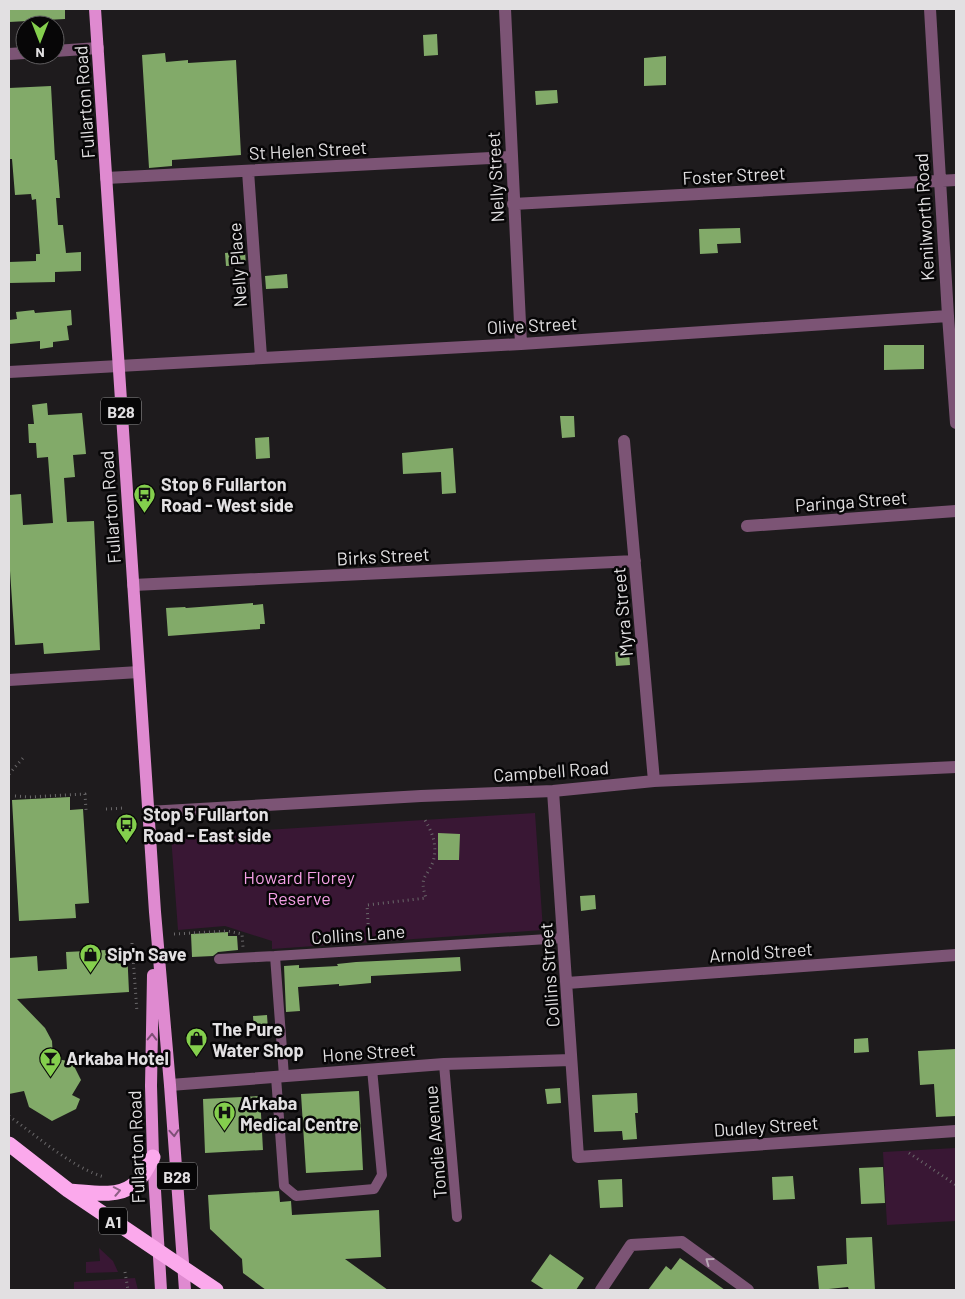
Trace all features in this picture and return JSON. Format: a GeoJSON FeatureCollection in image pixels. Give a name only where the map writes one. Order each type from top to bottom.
{"type":"FeatureCollection","features":[{"type":"Feature","properties":{"kind":"highway","name":"A1"},"geometry":{"type":"LineString","coordinates":[[9,1144],[68,1190],[184,1267]]}},
{"type":"Feature","properties":{"kind":"highway"},"geometry":{"type":"LineString","coordinates":[[68,1190],[114,1193],[131,1187],[143,1176],[153,1157]]}},
{"type":"Feature","properties":{"kind":"highway"},"geometry":{"type":"LineString","coordinates":[[184,1267],[216,1290]]}},
{"type":"Feature","properties":{"kind":"main road","name":"Fullarton Road"},"geometry":{"type":"LineString","coordinates":[[95,9],[155,912],[185,1290]]}},
{"type":"Feature","properties":{"kind":"main road","name":"Fullarton Road"},"geometry":{"type":"LineString","coordinates":[[155,912],[151,1086],[160,1290]]}},
{"type":"Feature","properties":{"kind":"street","name":"Nelly Street"},"geometry":{"type":"LineString","coordinates":[[505,9],[521,344]]}},
{"type":"Feature","properties":{"kind":"street","name":"Kenilworth Road"},"geometry":{"type":"LineString","coordinates":[[930,9],[956,422]]}},
{"type":"Feature","properties":{"kind":"street"},"geometry":{"type":"LineString","coordinates":[[65,50],[98,48]]}},
{"type":"Feature","properties":{"kind":"street","name":"St Helen Street"},"geometry":{"type":"LineString","coordinates":[[106,178],[512,157]]}},
{"type":"Feature","properties":{"kind":"street","name":"Nelly Place"},"geometry":{"type":"LineString","coordinates":[[248,171],[261,357]]}},
{"type":"Feature","properties":{"kind":"street","name":"Foster Street"},"geometry":{"type":"LineString","coordinates":[[513,204],[956,180]]}},
{"type":"Feature","properties":{"kind":"street","name":"Olive Street"},"geometry":{"type":"LineString","coordinates":[[9,372],[521,344],[948,316]]}},
{"type":"Feature","properties":{"kind":"street","name":"Myra Street"},"geometry":{"type":"LineString","coordinates":[[624,441],[654,781]]}},
{"type":"Feature","properties":{"kind":"street","name":"Paringa Street"},"geometry":{"type":"LineString","coordinates":[[747,526],[956,511]]}},
{"type":"Feature","properties":{"kind":"street","name":"Birks Street"},"geometry":{"type":"LineString","coordinates":[[133,585],[635,561]]}},
{"type":"Feature","properties":{"kind":"street"},"geometry":{"type":"LineString","coordinates":[[9,680],[139,672]]}},
{"type":"Feature","properties":{"kind":"street","name":"Campbell Road"},"geometry":{"type":"LineString","coordinates":[[148,812],[421,796],[553,791],[654,781],[956,767]]}},
{"type":"Feature","properties":{"kind":"street","name":"Collins Street"},"geometry":{"type":"LineString","coordinates":[[553,791],[568,983],[578,1157]]}},
{"type":"Feature","properties":{"kind":"street","name":"Arnold Street"},"geometry":{"type":"LineString","coordinates":[[568,983],[956,955]]}},
{"type":"Feature","properties":{"kind":"street","name":"Hone Street"},"geometry":{"type":"LineString","coordinates":[[170,1085],[444,1064],[571,1060]]}},
{"type":"Feature","properties":{"kind":"street","name":"Dudley Street"},"geometry":{"type":"LineString","coordinates":[[578,1157],[956,1131]]}},
{"type":"Feature","properties":{"kind":"street"},"geometry":{"type":"LineString","coordinates":[[601,1290],[631,1245],[682,1242],[748,1290]]}},
{"type":"Feature","properties":{"kind":"lane","name":"Collins Lane"},"geometry":{"type":"LineString","coordinates":[[218,959],[564,938]]}},
{"type":"Feature","properties":{"kind":"lane"},"geometry":{"type":"LineString","coordinates":[[275,956],[284,1186],[296,1196],[374,1189],[382,1175],[372,1070]]}},
{"type":"Feature","properties":{"kind":"lane","name":"Tondie Avenue"},"geometry":{"type":"LineString","coordinates":[[444,1064],[457,1218]]}},
{"type":"Feature","properties":{"kind":"path"},"geometry":{"type":"LineString","coordinates":[[9,774],[23,758]]}},
{"type":"Feature","properties":{"kind":"path"},"geometry":{"type":"LineString","coordinates":[[15,796],[29,798],[85,794],[86,810]]}},
{"type":"Feature","properties":{"kind":"path"},"geometry":{"type":"LineString","coordinates":[[106,809],[124,808]]}},
{"type":"Feature","properties":{"kind":"path"},"geometry":{"type":"LineString","coordinates":[[370,945],[368,905],[426,898],[423,884],[425,875],[433,860],[435,841],[423,817]]}},
{"type":"Feature","properties":{"kind":"path"},"geometry":{"type":"LineString","coordinates":[[174,934],[227,931],[242,934],[243,957]]}},
{"type":"Feature","properties":{"kind":"path"},"geometry":{"type":"LineString","coordinates":[[132,943],[137,1021]]}},
{"type":"Feature","properties":{"kind":"path"},"geometry":{"type":"LineString","coordinates":[[9,1116],[71,1161],[94,1174],[109,1179]]}},
{"type":"Feature","properties":{"kind":"path"},"geometry":{"type":"LineString","coordinates":[[133,1162],[137,1148],[137,1138]]}},
{"type":"Feature","properties":{"kind":"path"},"geometry":{"type":"LineString","coordinates":[[909,1153],[956,1185]]}},
{"type":"Feature","properties":{"kind":"path"},"geometry":{"type":"LineString","coordinates":[[126,1272],[128,1290]]}},
{"type":"Feature","properties":{"kind":"green space","name":"Howard Florey Reserve"},"geometry":{"type":"Polygon","coordinates":[[[535,813],[543,930],[272,949],[272,941],[225,926],[178,930],[171,836],[535,813]]]}},
{"type":"Feature","properties":{"kind":"green space"},"geometry":{"type":"Polygon","coordinates":[[[956,1148],[956,1221],[887,1225],[883,1152],[956,1148]]]}},
{"type":"Feature","properties":{"kind":"green space"},"geometry":{"type":"Polygon","coordinates":[[[99,1248],[113,1261],[118,1272],[86,1273],[86,1262],[100,1261],[99,1248]]]}},
{"type":"Feature","properties":{"kind":"green space"},"geometry":{"type":"Polygon","coordinates":[[[135,1278],[138,1290],[74,1290],[74,1282],[135,1278]]]}},
{"type":"Feature","properties":{"kind":"building"},"geometry":{"type":"Polygon","coordinates":[[[9,9],[65,9],[65,15],[15,15],[15,22],[9,22],[9,9]]]}},
{"type":"Feature","properties":{"kind":"building"},"geometry":{"type":"Polygon","coordinates":[[[437,34],[438,55],[424,56],[423,35],[437,34]]]}},
{"type":"Feature","properties":{"kind":"building"},"geometry":{"type":"Polygon","coordinates":[[[165,53],[166,62],[188,60],[188,63],[236,60],[241,155],[172,160],[172,166],[149,168],[142,55],[165,53]]]}},
{"type":"Feature","properties":{"kind":"building"},"geometry":{"type":"Polygon","coordinates":[[[666,56],[666,85],[644,86],[644,58],[666,56]]]}},
{"type":"Feature","properties":{"kind":"building"},"geometry":{"type":"Polygon","coordinates":[[[51,86],[55,160],[57,160],[60,198],[56,198],[58,225],[63,225],[66,253],[81,252],[81,271],[55,272],[55,282],[9,283],[9,262],[36,261],[36,254],[40,254],[36,199],[32,200],[31,194],[15,195],[12,159],[9,159],[9,88],[51,86]]]}},
{"type":"Feature","properties":{"kind":"building"},"geometry":{"type":"Polygon","coordinates":[[[557,90],[558,103],[536,105],[535,91],[557,90]]]}},
{"type":"Feature","properties":{"kind":"building"},"geometry":{"type":"Polygon","coordinates":[[[740,228],[741,243],[717,244],[718,253],[700,254],[699,229],[740,228]]]}},
{"type":"Feature","properties":{"kind":"building"},"geometry":{"type":"Polygon","coordinates":[[[245,251],[246,265],[226,266],[225,253],[245,251]]]}},
{"type":"Feature","properties":{"kind":"building"},"geometry":{"type":"Polygon","coordinates":[[[287,274],[288,288],[266,289],[265,276],[287,274]]]}},
{"type":"Feature","properties":{"kind":"building"},"geometry":{"type":"Polygon","coordinates":[[[34,310],[35,313],[71,310],[72,325],[67,326],[69,340],[53,342],[53,347],[40,349],[40,341],[9,344],[9,320],[17,319],[16,312],[34,310]]]}},
{"type":"Feature","properties":{"kind":"building"},"geometry":{"type":"Polygon","coordinates":[[[884,345],[924,345],[924,369],[884,370],[884,345]]]}},
{"type":"Feature","properties":{"kind":"building"},"geometry":{"type":"Polygon","coordinates":[[[47,403],[48,415],[82,413],[86,454],[73,455],[75,477],[64,478],[67,522],[94,521],[100,650],[44,654],[43,643],[15,645],[9,556],[9,495],[21,494],[23,525],[53,523],[48,457],[37,458],[36,443],[29,443],[28,424],[34,424],[32,405],[47,403]]]}},
{"type":"Feature","properties":{"kind":"building"},"geometry":{"type":"Polygon","coordinates":[[[560,416],[574,416],[575,437],[562,438],[560,416]]]}},
{"type":"Feature","properties":{"kind":"building"},"geometry":{"type":"Polygon","coordinates":[[[269,437],[270,458],[256,459],[255,438],[269,437]]]}},
{"type":"Feature","properties":{"kind":"building"},"geometry":{"type":"Polygon","coordinates":[[[453,448],[456,493],[442,494],[441,472],[403,474],[402,453],[453,448]]]}},
{"type":"Feature","properties":{"kind":"building"},"geometry":{"type":"Polygon","coordinates":[[[253,603],[253,605],[263,604],[265,624],[260,624],[260,629],[168,636],[166,608],[253,603]]]}},
{"type":"Feature","properties":{"kind":"building"},"geometry":{"type":"Polygon","coordinates":[[[629,651],[630,665],[616,666],[615,652],[629,651]]]}},
{"type":"Feature","properties":{"kind":"building"},"geometry":{"type":"Polygon","coordinates":[[[70,797],[70,810],[83,809],[89,903],[75,904],[76,918],[19,921],[12,800],[70,797]]]}},
{"type":"Feature","properties":{"kind":"building"},"geometry":{"type":"Polygon","coordinates":[[[438,833],[460,834],[459,860],[438,860],[438,833]]]}},
{"type":"Feature","properties":{"kind":"building"},"geometry":{"type":"Polygon","coordinates":[[[595,895],[596,909],[581,911],[580,896],[595,895]]]}},
{"type":"Feature","properties":{"kind":"building"},"geometry":{"type":"Polygon","coordinates":[[[228,932],[228,936],[237,936],[238,950],[218,952],[213,956],[192,957],[191,934],[228,932]]]}},
{"type":"Feature","properties":{"kind":"building"},"geometry":{"type":"Polygon","coordinates":[[[127,949],[129,992],[17,999],[45,1028],[52,1041],[53,1058],[72,1062],[81,1080],[72,1095],[80,1099],[76,1109],[52,1121],[29,1107],[24,1091],[9,1094],[9,958],[37,956],[38,971],[67,969],[66,952],[127,949]]]}},
{"type":"Feature","properties":{"kind":"building"},"geometry":{"type":"Polygon","coordinates":[[[460,957],[461,971],[371,976],[371,983],[298,987],[300,1011],[286,1012],[284,966],[299,965],[299,968],[338,966],[337,964],[356,962],[460,957]]]}},
{"type":"Feature","properties":{"kind":"building"},"geometry":{"type":"Polygon","coordinates":[[[267,1015],[268,1029],[254,1030],[253,1016],[267,1015]]]}},
{"type":"Feature","properties":{"kind":"building"},"geometry":{"type":"Polygon","coordinates":[[[868,1038],[869,1052],[854,1053],[854,1039],[868,1038]]]}},
{"type":"Feature","properties":{"kind":"building"},"geometry":{"type":"Polygon","coordinates":[[[956,1049],[956,1116],[936,1117],[934,1084],[920,1085],[918,1051],[956,1049]]]}},
{"type":"Feature","properties":{"kind":"building"},"geometry":{"type":"Polygon","coordinates":[[[560,1088],[561,1103],[547,1104],[545,1089],[560,1088]]]}},
{"type":"Feature","properties":{"kind":"building"},"geometry":{"type":"Polygon","coordinates":[[[359,1091],[363,1170],[306,1173],[301,1094],[359,1091]]]}},
{"type":"Feature","properties":{"kind":"building"},"geometry":{"type":"Polygon","coordinates":[[[637,1093],[638,1113],[635,1113],[637,1139],[623,1140],[622,1131],[594,1132],[592,1095],[637,1093]]]}},
{"type":"Feature","properties":{"kind":"building"},"geometry":{"type":"Polygon","coordinates":[[[260,1096],[263,1150],[205,1153],[203,1099],[260,1096]]]}},
{"type":"Feature","properties":{"kind":"building"},"geometry":{"type":"Polygon","coordinates":[[[883,1167],[885,1203],[861,1204],[859,1168],[883,1167]]]}},
{"type":"Feature","properties":{"kind":"building"},"geometry":{"type":"Polygon","coordinates":[[[793,1176],[795,1199],[773,1200],[772,1177],[793,1176]]]}},
{"type":"Feature","properties":{"kind":"building"},"geometry":{"type":"Polygon","coordinates":[[[622,1179],[623,1207],[600,1208],[598,1180],[622,1179]]]}},
{"type":"Feature","properties":{"kind":"building"},"geometry":{"type":"Polygon","coordinates":[[[279,1191],[280,1202],[291,1201],[292,1215],[379,1210],[381,1257],[345,1259],[388,1290],[266,1290],[243,1273],[242,1259],[210,1229],[208,1195],[279,1191]]]}},
{"type":"Feature","properties":{"kind":"building"},"geometry":{"type":"Polygon","coordinates":[[[872,1237],[875,1290],[849,1290],[848,1287],[819,1290],[817,1266],[847,1264],[846,1238],[872,1237]]]}},
{"type":"Feature","properties":{"kind":"building"},"geometry":{"type":"Polygon","coordinates":[[[550,1254],[584,1278],[576,1290],[545,1290],[531,1281],[550,1254]]]}},
{"type":"Feature","properties":{"kind":"building"},"geometry":{"type":"Polygon","coordinates":[[[680,1258],[725,1290],[648,1290],[666,1266],[671,1270],[680,1258]]]}},
{"type":"Feature","properties":{"kind":"place","name":"Stop 6 Fullarton Road - West side"},"geometry":{"type":"Point","coordinates":[145,513]}},
{"type":"Feature","properties":{"kind":"place","name":"Stop 5 Fullarton Road - East side"},"geometry":{"type":"Point","coordinates":[127,843]}},
{"type":"Feature","properties":{"kind":"place","name":"Sip'n Save"},"geometry":{"type":"Point","coordinates":[91,973]}},
{"type":"Feature","properties":{"kind":"place","name":"The Pure Water Shop"},"geometry":{"type":"Point","coordinates":[196,1058]}},
{"type":"Feature","properties":{"kind":"place","name":"Arkaba Hotel"},"geometry":{"type":"Point","coordinates":[50,1077]}},
{"type":"Feature","properties":{"kind":"place","name":"Arkaba Medical Centre"},"geometry":{"type":"Point","coordinates":[224,1132]}}]}
